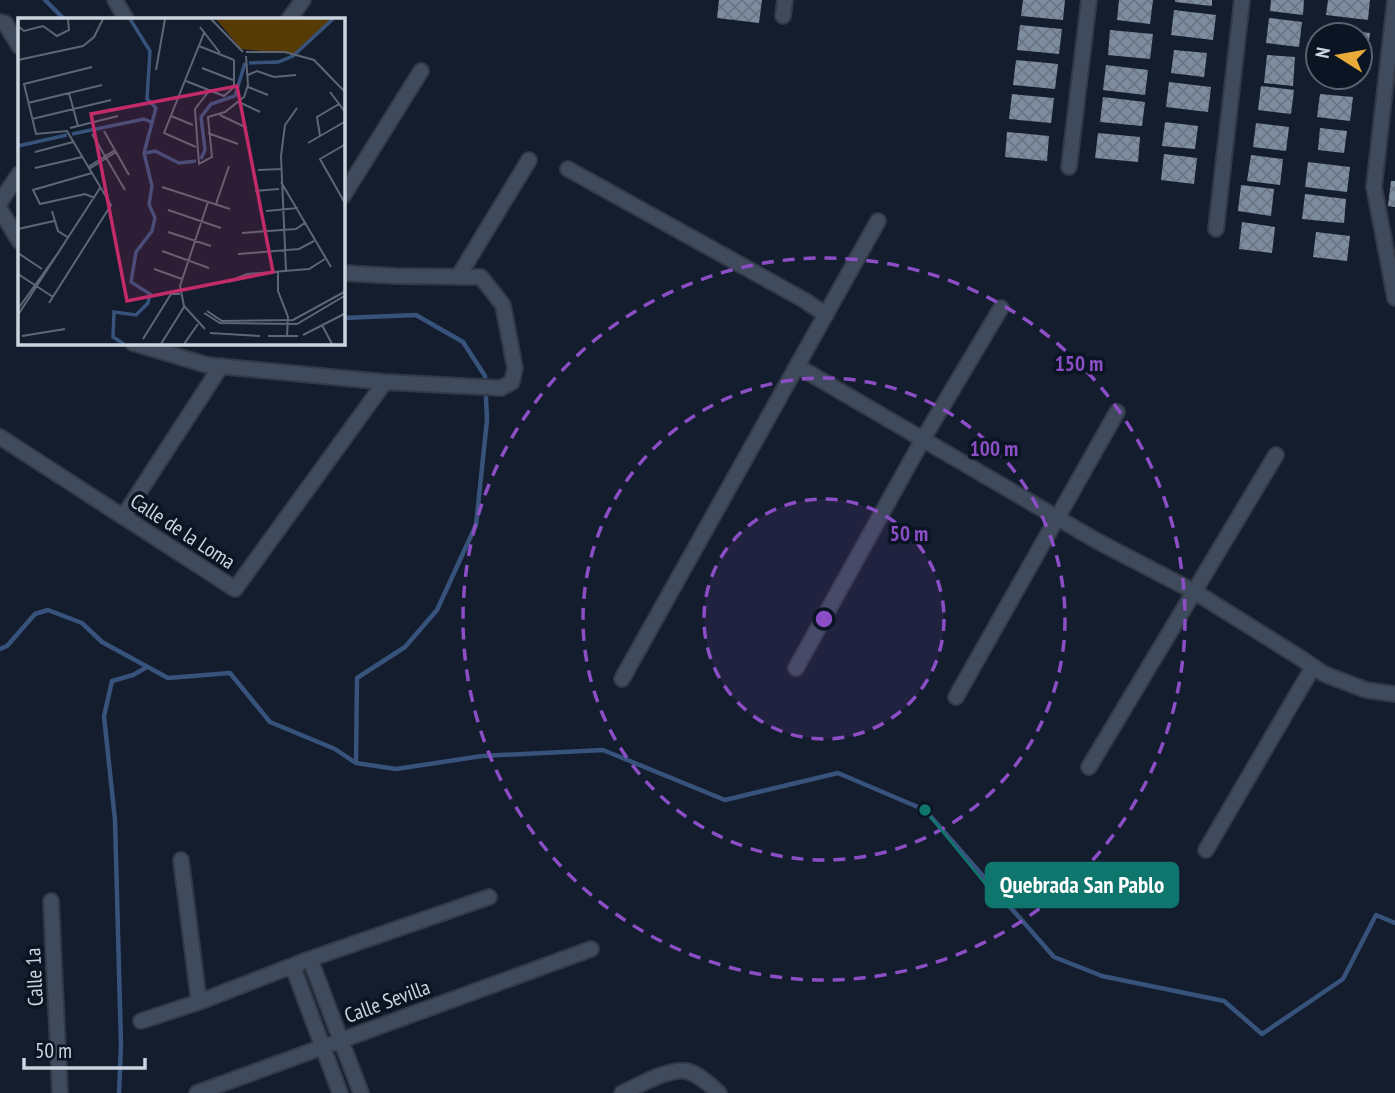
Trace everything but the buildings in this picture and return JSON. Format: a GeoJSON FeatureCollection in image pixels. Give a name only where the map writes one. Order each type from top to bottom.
{"type":"FeatureCollection","features":[{"type":"Feature","properties":{"kind":"street"},"geometry":{"type":"LineString","coordinates":[[290,18],[303,0]]}},
{"type":"Feature","properties":{"kind":"street"},"geometry":{"type":"LineString","coordinates":[[783,16],[785,0]]}},
{"type":"Feature","properties":{"kind":"street"},"geometry":{"type":"LineString","coordinates":[[1069,167],[1089,0]]}},
{"type":"Feature","properties":{"kind":"street"},"geometry":{"type":"LineString","coordinates":[[1216,229],[1242,0]]}},
{"type":"Feature","properties":{"kind":"street"},"geometry":{"type":"LineString","coordinates":[[1395,0],[1374,187],[1395,298]]}},
{"type":"Feature","properties":{"kind":"street"},"geometry":{"type":"LineString","coordinates":[[0,22],[5,23],[18,44]]}},
{"type":"Feature","properties":{"kind":"street"},"geometry":{"type":"LineString","coordinates":[[345,193],[421,71]]}},
{"type":"Feature","properties":{"kind":"street"},"geometry":{"type":"LineString","coordinates":[[458,276],[529,160]]}},
{"type":"Feature","properties":{"kind":"street"},"geometry":{"type":"LineString","coordinates":[[568,169],[826,314]]}},
{"type":"Feature","properties":{"kind":"street"},"geometry":{"type":"LineString","coordinates":[[0,202],[18,175]]}},
{"type":"Feature","properties":{"kind":"street"},"geometry":{"type":"LineString","coordinates":[[0,209],[18,238]]}},
{"type":"Feature","properties":{"kind":"street"},"geometry":{"type":"LineString","coordinates":[[622,679],[878,222]]}},
{"type":"Feature","properties":{"kind":"street"},"geometry":{"type":"LineString","coordinates":[[140,345],[207,365],[385,382],[501,388],[512,382],[514,368],[503,304],[481,277],[345,273]]}},
{"type":"Feature","properties":{"kind":"street"},"geometry":{"type":"LineString","coordinates":[[796,668],[923,439],[1001,308]]}},
{"type":"Feature","properties":{"kind":"street"},"geometry":{"type":"LineString","coordinates":[[123,517],[221,366]]}},
{"type":"Feature","properties":{"kind":"street"},"geometry":{"type":"LineString","coordinates":[[797,366],[1097,541],[1195,592],[1324,674],[1366,690],[1395,694]]}},
{"type":"Feature","properties":{"kind":"street","name":"Calle de la Loma"},"geometry":{"type":"LineString","coordinates":[[0,437],[235,589],[385,382]]}},
{"type":"Feature","properties":{"kind":"street"},"geometry":{"type":"LineString","coordinates":[[956,697],[1117,412]]}},
{"type":"Feature","properties":{"kind":"street"},"geometry":{"type":"LineString","coordinates":[[1089,767],[1276,455]]}},
{"type":"Feature","properties":{"kind":"street"},"geometry":{"type":"LineString","coordinates":[[1206,850],[1313,667]]}},
{"type":"Feature","properties":{"kind":"street"},"geometry":{"type":"LineString","coordinates":[[181,860],[199,1002]]}},
{"type":"Feature","properties":{"kind":"street"},"geometry":{"type":"LineString","coordinates":[[141,1021],[489,897]]}},
{"type":"Feature","properties":{"kind":"street","name":"Calle 1a"},"geometry":{"type":"LineString","coordinates":[[51,901],[60,1093]]}},
{"type":"Feature","properties":{"kind":"street","name":"Calle Sevilla"},"geometry":{"type":"LineString","coordinates":[[197,1093],[591,949]]}},
{"type":"Feature","properties":{"kind":"street"},"geometry":{"type":"LineString","coordinates":[[310,960],[361,1093]]}},
{"type":"Feature","properties":{"kind":"street"},"geometry":{"type":"LineString","coordinates":[[293,967],[340,1093]]}},
{"type":"Feature","properties":{"kind":"street"},"geometry":{"type":"LineString","coordinates":[[622,1093],[665,1074],[684,1070],[698,1076],[719,1093]]}},
{"type":"Feature","properties":{"kind":"waterway"},"geometry":{"type":"LineString","coordinates":[[45,0],[63,18]]}},
{"type":"Feature","properties":{"kind":"waterway"},"geometry":{"type":"LineString","coordinates":[[345,318],[416,315],[463,342],[485,376],[487,420],[476,525],[437,610],[405,647],[357,678],[356,763]]}},
{"type":"Feature","properties":{"kind":"waterway"},"geometry":{"type":"LineString","coordinates":[[0,649],[7,646],[35,614],[48,610],[82,623],[102,642],[168,678],[230,673],[270,722],[335,749],[356,763],[396,769],[482,756],[603,750],[725,800],[838,773],[925,810],[1054,957],[1102,976],[1224,1001],[1262,1034],[1343,979],[1376,915],[1395,923]]}},
{"type":"Feature","properties":{"kind":"waterway"},"geometry":{"type":"LineString","coordinates":[[119,1093],[121,1045],[115,820],[104,716],[112,681],[133,675],[147,667]]}},
{"type":"Feature","properties":{"kind":"place","name":"Quebrada San Pablo"},"geometry":{"type":"Point","coordinates":[925,810]}}]}
